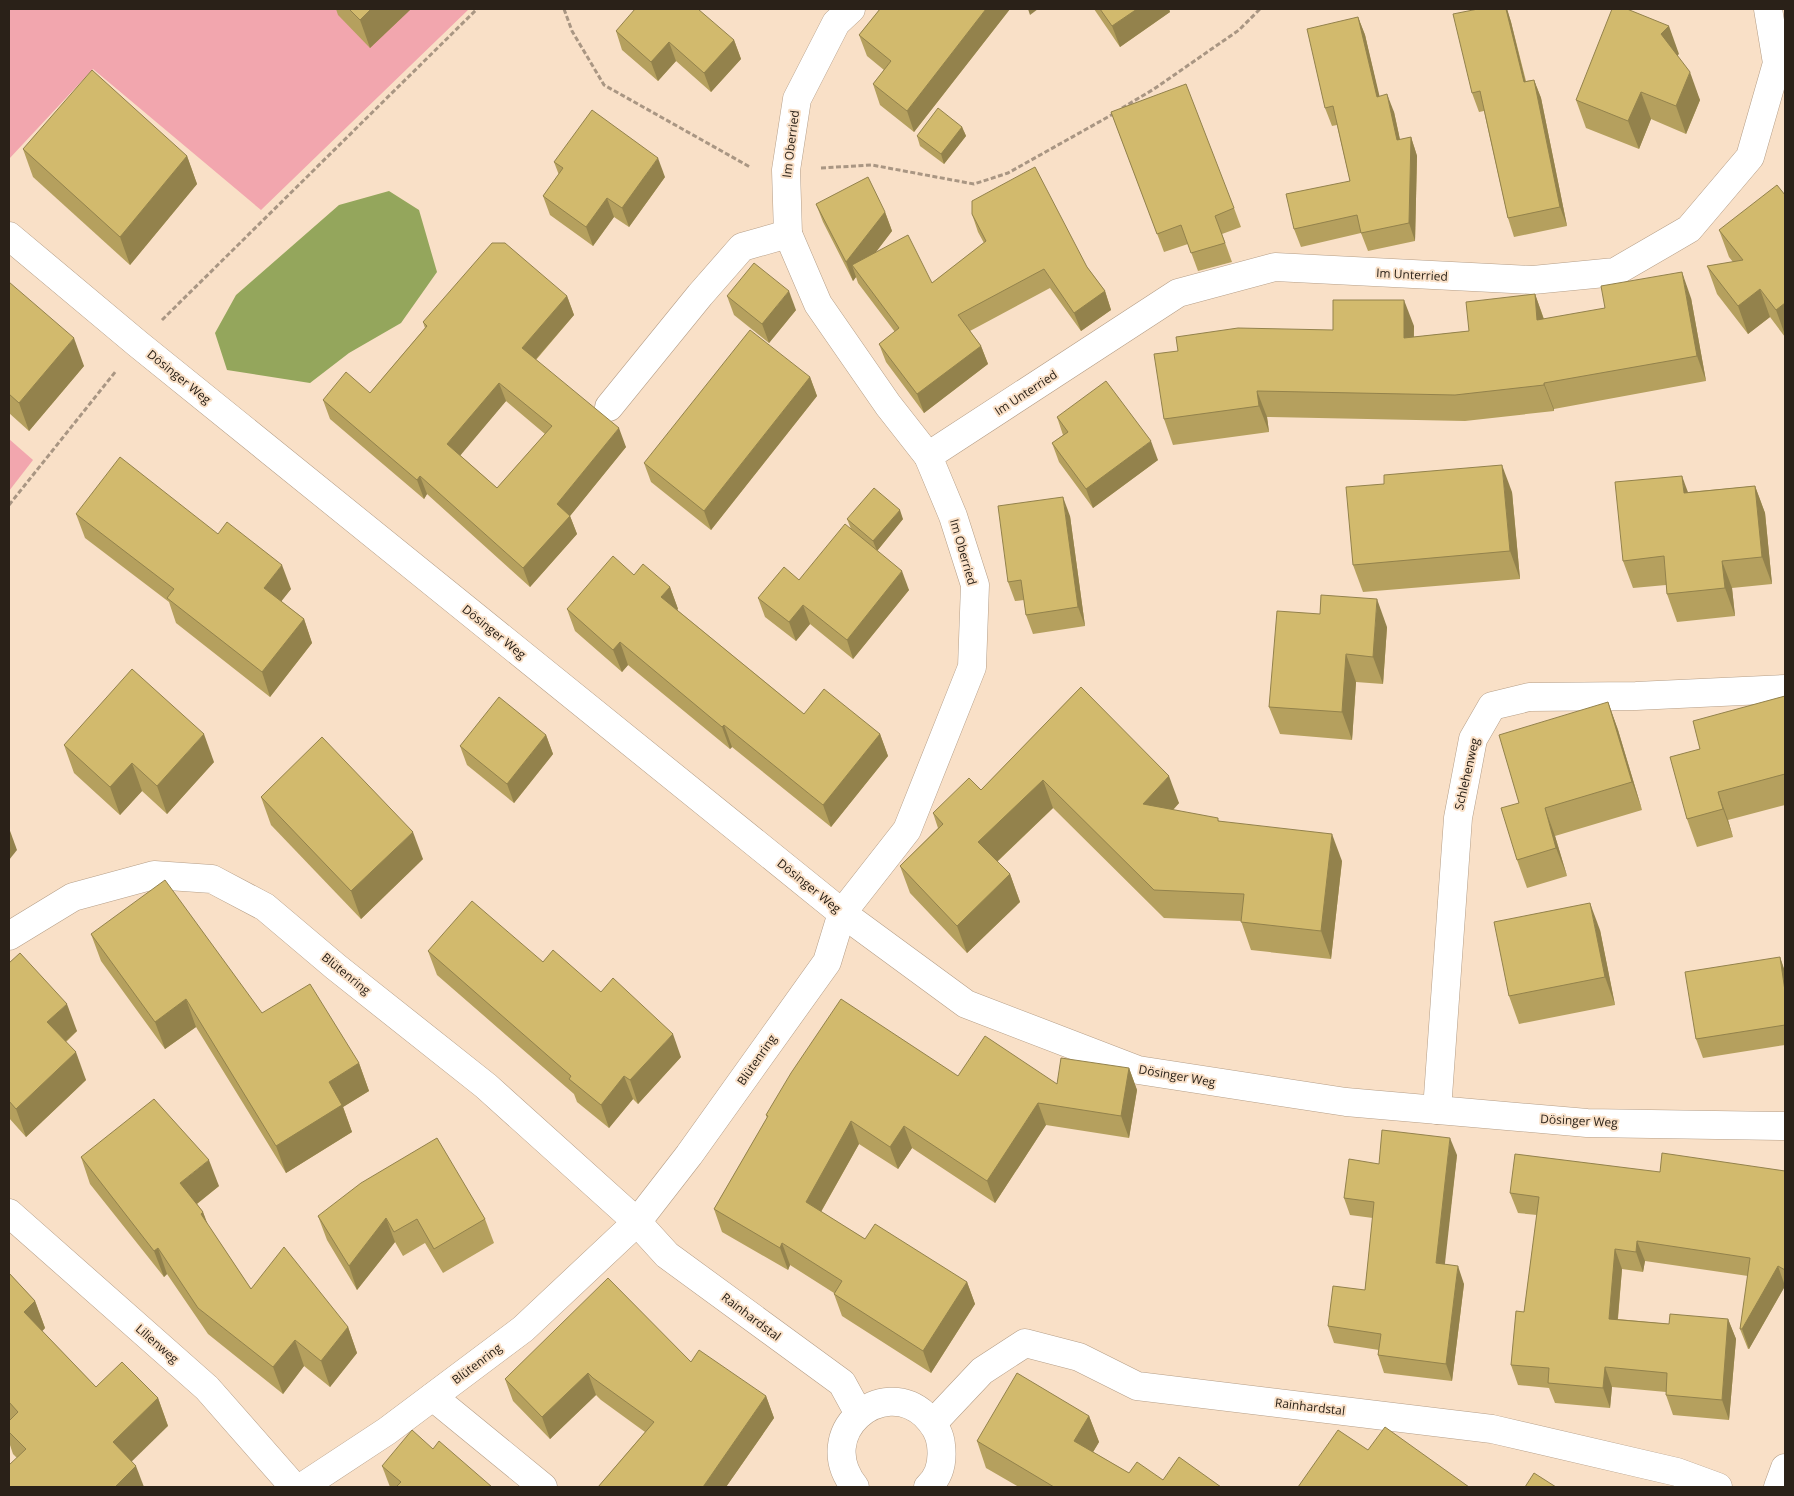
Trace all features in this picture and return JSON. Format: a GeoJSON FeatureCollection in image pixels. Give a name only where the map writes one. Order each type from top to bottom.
{"type":"FeatureCollection","features":[{"type":"Feature","properties":{"kind":"street","name":"Im Oberried"},"geometry":{"type":"LineString","coordinates":[[842,913],[907,830],[972,667],[975,585],[953,516],[928,456],[888,405],[818,304],[788,234],[786,170],[797,100],[836,23],[851,9]]}},
{"type":"Feature","properties":{"kind":"street","name":"Im Unterried"},"geometry":{"type":"LineString","coordinates":[[928,456],[1178,293],[1255,272],[1274,267],[1533,280],[1615,272],[1689,229],[1750,156],[1777,63],[1768,9]]}},
{"type":"Feature","properties":{"kind":"street"},"geometry":{"type":"LineString","coordinates":[[610,407],[700,295],[742,247],[788,234]]}},
{"type":"Feature","properties":{"kind":"street","name":"Dösinger Weg"},"geometry":{"type":"LineString","coordinates":[[9,236],[138,344],[842,913],[966,1004],[1138,1070],[1346,1102],[1587,1123],[1785,1126]]}},
{"type":"Feature","properties":{"kind":"street","name":"Schlehenweg"},"geometry":{"type":"LineString","coordinates":[[1437,1110],[1458,818],[1473,739],[1492,706],[1529,697],[1636,696],[1785,689]]}},
{"type":"Feature","properties":{"kind":"street","name":"Blütenring"},"geometry":{"type":"LineString","coordinates":[[9,936],[73,897],[154,875],[212,879],[265,908],[486,1086],[637,1222]]}},
{"type":"Feature","properties":{"kind":"street","name":"Blütenring"},"geometry":{"type":"LineString","coordinates":[[302,1487],[387,1431],[523,1329],[637,1222],[689,1155],[827,962],[842,913]]}},
{"type":"Feature","properties":{"kind":"street","name":"Lilienweg"},"geometry":{"type":"LineString","coordinates":[[9,1213],[207,1388],[294,1487]]}},
{"type":"Feature","properties":{"kind":"street","name":"Rainhardstal"},"geometry":{"type":"LineString","coordinates":[[637,1222],[668,1254],[842,1383],[859,1414]]}},
{"type":"Feature","properties":{"kind":"street","name":"Rainhardstal"},"geometry":{"type":"LineString","coordinates":[[933,1423],[982,1371],[1025,1343],[1079,1357],[1137,1386],[1492,1429],[1677,1472],[1718,1487]]}},
{"type":"Feature","properties":{"kind":"street"},"geometry":{"type":"LineString","coordinates":[[432,1397],[543,1487]]}},
{"type":"Feature","properties":{"kind":"street"},"geometry":{"type":"LineString","coordinates":[[855,1487],[847,1477],[842,1460],[842,1443],[848,1427],[859,1414],[874,1405],[890,1402],[906,1404],[921,1411],[933,1423],[940,1437],[942,1453],[940,1469],[928,1487]]}},
{"type":"Feature","properties":{"kind":"street"},"geometry":{"type":"LineString","coordinates":[[1778,1487],[1785,1468]]}},
{"type":"Feature","properties":{"kind":"path"},"geometry":{"type":"LineString","coordinates":[[9,505],[138,344],[477,9]]}},
{"type":"Feature","properties":{"kind":"path"},"geometry":{"type":"LineString","coordinates":[[564,9],[572,32],[604,85],[687,130],[752,169],[786,170],[872,165],[974,184],[1008,173],[1091,128],[1154,89],[1239,30],[1260,9]]}},
{"type":"Feature","properties":{"kind":"shaded area"},"geometry":{"type":"Polygon","coordinates":[[[9,9],[469,9],[261,210],[93,69],[9,159],[9,9]]]}},
{"type":"Feature","properties":{"kind":"shaded area"},"geometry":{"type":"Polygon","coordinates":[[[389,191],[419,210],[437,272],[401,323],[349,353],[310,383],[227,370],[215,333],[236,295],[339,205],[389,191]]]}},
{"type":"Feature","properties":{"kind":"shaded area"},"geometry":{"type":"Polygon","coordinates":[[[9,439],[33,460],[9,491],[9,439]]]}},
{"type":"Feature","properties":{"kind":"building"},"geometry":{"type":"Polygon","coordinates":[[[349,9],[371,9],[360,20],[349,9]]]}},
{"type":"Feature","properties":{"kind":"building"},"geometry":{"type":"Polygon","coordinates":[[[635,9],[698,9],[734,40],[704,73],[669,42],[651,62],[616,31],[635,9]]]}},
{"type":"Feature","properties":{"kind":"building"},"geometry":{"type":"Polygon","coordinates":[[[880,9],[986,9],[907,111],[873,84],[891,61],[859,35],[880,9]]]}},
{"type":"Feature","properties":{"kind":"building"},"geometry":{"type":"Polygon","coordinates":[[[1100,9],[1137,9],[1112,26],[1100,9]]]}},
{"type":"Feature","properties":{"kind":"building"},"geometry":{"type":"Polygon","coordinates":[[[1478,9],[1506,9],[1524,82],[1534,80],[1560,207],[1508,218],[1480,91],[1472,93],[1453,14],[1478,9]]]}},
{"type":"Feature","properties":{"kind":"building"},"geometry":{"type":"Polygon","coordinates":[[[1612,9],[1627,9],[1669,26],[1661,34],[1690,72],[1676,106],[1641,92],[1628,121],[1576,100],[1612,9]]]}},
{"type":"Feature","properties":{"kind":"building"},"geometry":{"type":"Polygon","coordinates":[[[1358,17],[1377,97],[1387,94],[1397,140],[1411,137],[1409,223],[1361,233],[1357,215],[1294,229],[1286,194],[1350,181],[1333,106],[1325,108],[1307,29],[1358,17]]]}},
{"type":"Feature","properties":{"kind":"building"},"geometry":{"type":"Polygon","coordinates":[[[92,70],[187,156],[120,237],[23,149],[92,70]]]}},
{"type":"Feature","properties":{"kind":"building"},"geometry":{"type":"Polygon","coordinates":[[[1186,84],[1234,208],[1215,216],[1225,243],[1191,253],[1181,225],[1157,234],[1111,112],[1186,84]]]}},
{"type":"Feature","properties":{"kind":"building"},"geometry":{"type":"Polygon","coordinates":[[[938,108],[962,127],[941,154],[917,136],[938,108]]]}},
{"type":"Feature","properties":{"kind":"building"},"geometry":{"type":"Polygon","coordinates":[[[592,110],[658,158],[622,208],[607,198],[586,227],[543,196],[563,168],[554,162],[592,110]]]}},
{"type":"Feature","properties":{"kind":"building"},"geometry":{"type":"Polygon","coordinates":[[[1035,167],[1087,267],[1105,291],[1074,313],[1044,269],[958,315],[981,346],[917,394],[879,344],[899,328],[852,265],[908,235],[932,283],[986,241],[972,214],[972,201],[1035,167]]]}},
{"type":"Feature","properties":{"kind":"building"},"geometry":{"type":"Polygon","coordinates":[[[868,177],[885,212],[846,262],[816,204],[868,177]]]}},
{"type":"Feature","properties":{"kind":"building"},"geometry":{"type":"Polygon","coordinates":[[[1777,185],[1785,195],[1785,303],[1776,310],[1760,289],[1738,306],[1707,266],[1743,260],[1719,230],[1777,185]]]}},
{"type":"Feature","properties":{"kind":"building"},"geometry":{"type":"Polygon","coordinates":[[[492,243],[505,243],[567,296],[522,348],[619,428],[557,504],[570,516],[523,568],[420,476],[417,480],[323,400],[346,372],[370,393],[427,326],[423,322],[492,243]],[[499,383],[447,444],[497,488],[552,426],[499,383]]]}},
{"type":"Feature","properties":{"kind":"building"},"geometry":{"type":"Polygon","coordinates":[[[754,263],[789,291],[762,324],[727,296],[754,263]]]}},
{"type":"Feature","properties":{"kind":"building"},"geometry":{"type":"Polygon","coordinates":[[[1682,272],[1697,356],[1544,383],[1544,385],[1455,395],[1257,391],[1259,406],[1164,419],[1154,354],[1178,351],[1176,337],[1238,328],[1333,330],[1333,300],[1404,300],[1404,338],[1469,331],[1466,302],[1535,294],[1537,320],[1605,308],[1601,286],[1682,272]]]}},
{"type":"Feature","properties":{"kind":"building"},"geometry":{"type":"Polygon","coordinates":[[[9,282],[74,338],[19,403],[9,394],[9,282]]]}},
{"type":"Feature","properties":{"kind":"building"},"geometry":{"type":"Polygon","coordinates":[[[750,330],[810,377],[704,511],[644,463],[750,330]]]}},
{"type":"Feature","properties":{"kind":"building"},"geometry":{"type":"Polygon","coordinates":[[[1106,381],[1151,441],[1086,489],[1052,443],[1068,432],[1057,417],[1106,381]]]}},
{"type":"Feature","properties":{"kind":"building"},"geometry":{"type":"Polygon","coordinates":[[[120,457],[218,534],[227,522],[282,565],[264,588],[304,619],[262,672],[167,598],[174,589],[76,514],[120,457]]]}},
{"type":"Feature","properties":{"kind":"building"},"geometry":{"type":"Polygon","coordinates":[[[1502,465],[1510,551],[1353,565],[1346,487],[1384,484],[1384,475],[1502,465]]]}},
{"type":"Feature","properties":{"kind":"building"},"geometry":{"type":"Polygon","coordinates":[[[1682,476],[1684,493],[1755,486],[1762,557],[1722,561],[1725,588],[1667,594],[1664,556],[1623,561],[1615,482],[1682,476]]]}},
{"type":"Feature","properties":{"kind":"building"},"geometry":{"type":"Polygon","coordinates":[[[874,488],[900,510],[873,541],[847,519],[874,488]]]}},
{"type":"Feature","properties":{"kind":"building"},"geometry":{"type":"Polygon","coordinates":[[[1063,497],[1078,607],[1026,615],[1021,580],[1008,582],[998,506],[1063,497]]]}},
{"type":"Feature","properties":{"kind":"building"},"geometry":{"type":"Polygon","coordinates":[[[845,524],[902,571],[847,640],[803,605],[789,622],[758,598],[784,567],[799,580],[845,524]]]}},
{"type":"Feature","properties":{"kind":"building"},"geometry":{"type":"Polygon","coordinates":[[[613,556],[634,575],[643,564],[670,587],[661,597],[804,714],[824,689],[880,734],[823,805],[724,725],[722,727],[620,642],[613,650],[567,609],[613,556]]]}},
{"type":"Feature","properties":{"kind":"building"},"geometry":{"type":"Polygon","coordinates":[[[1321,595],[1377,599],[1373,657],[1346,654],[1342,712],[1269,707],[1277,611],[1320,614],[1321,595]]]}},
{"type":"Feature","properties":{"kind":"building"},"geometry":{"type":"Polygon","coordinates":[[[132,669],[204,734],[157,786],[132,763],[110,787],[64,745],[132,669]]]}},
{"type":"Feature","properties":{"kind":"building"},"geometry":{"type":"Polygon","coordinates":[[[1081,687],[1169,776],[1143,804],[1218,818],[1218,821],[1332,834],[1321,931],[1241,922],[1244,894],[1154,890],[1043,780],[978,842],[1010,874],[957,926],[900,866],[943,824],[933,813],[969,778],[981,790],[1081,687]]]}},
{"type":"Feature","properties":{"kind":"building"},"geometry":{"type":"Polygon","coordinates":[[[1785,696],[1785,774],[1718,792],[1723,809],[1687,819],[1670,757],[1700,749],[1693,721],[1785,696]]]}},
{"type":"Feature","properties":{"kind":"building"},"geometry":{"type":"Polygon","coordinates":[[[499,697],[546,735],[507,784],[460,746],[499,697]]]}},
{"type":"Feature","properties":{"kind":"building"},"geometry":{"type":"Polygon","coordinates":[[[1608,702],[1632,782],[1545,808],[1556,848],[1517,860],[1501,808],[1519,803],[1499,735],[1608,702]]]}},
{"type":"Feature","properties":{"kind":"building"},"geometry":{"type":"Polygon","coordinates":[[[322,737],[413,832],[351,891],[261,797],[322,737]]]}},
{"type":"Feature","properties":{"kind":"building"},"geometry":{"type":"Polygon","coordinates":[[[165,880],[262,1013],[310,984],[359,1063],[329,1082],[342,1105],[276,1146],[186,999],[155,1022],[91,934],[165,880]]]}},
{"type":"Feature","properties":{"kind":"building"},"geometry":{"type":"Polygon","coordinates":[[[472,901],[543,962],[553,950],[601,992],[613,978],[673,1034],[630,1080],[624,1076],[601,1105],[569,1079],[571,1076],[428,951],[472,901]]]}},
{"type":"Feature","properties":{"kind":"building"},"geometry":{"type":"Polygon","coordinates":[[[1590,903],[1605,977],[1509,996],[1494,922],[1590,903]]]}},
{"type":"Feature","properties":{"kind":"building"},"geometry":{"type":"Polygon","coordinates":[[[20,953],[67,1004],[47,1022],[76,1052],[16,1109],[9,1101],[9,963],[20,953]]]}},
{"type":"Feature","properties":{"kind":"building"},"geometry":{"type":"Polygon","coordinates":[[[1780,957],[1785,991],[1785,1025],[1696,1039],[1685,972],[1780,957]]]}},
{"type":"Feature","properties":{"kind":"building"},"geometry":{"type":"Polygon","coordinates":[[[841,999],[958,1076],[985,1036],[1057,1084],[1061,1058],[1129,1068],[1121,1116],[1038,1103],[987,1181],[904,1126],[890,1147],[851,1121],[806,1202],[865,1239],[875,1224],[967,1282],[923,1351],[834,1294],[842,1281],[782,1243],[780,1248],[714,1209],[791,1073],[841,999]]]}},
{"type":"Feature","properties":{"kind":"building"},"geometry":{"type":"Polygon","coordinates":[[[154,1099],[209,1160],[180,1183],[203,1212],[201,1214],[251,1289],[284,1247],[348,1327],[321,1361],[295,1340],[273,1367],[198,1308],[158,1248],[154,1251],[81,1157],[154,1099]]]}},
{"type":"Feature","properties":{"kind":"building"},"geometry":{"type":"Polygon","coordinates":[[[1382,1130],[1450,1138],[1436,1263],[1458,1266],[1446,1364],[1378,1355],[1381,1334],[1328,1326],[1333,1286],[1365,1290],[1374,1202],[1344,1198],[1349,1159],[1379,1164],[1382,1130]]]}},
{"type":"Feature","properties":{"kind":"building"},"geometry":{"type":"Polygon","coordinates":[[[437,1138],[485,1219],[434,1249],[417,1219],[394,1232],[386,1218],[349,1266],[318,1216],[361,1183],[437,1138]]]}},
{"type":"Feature","properties":{"kind":"building"},"geometry":{"type":"Polygon","coordinates":[[[1662,1153],[1785,1171],[1785,1270],[1778,1266],[1742,1329],[1740,1329],[1750,1258],[1637,1241],[1636,1252],[1615,1249],[1609,1319],[1669,1324],[1670,1314],[1728,1319],[1722,1400],[1666,1395],[1667,1373],[1605,1367],[1603,1388],[1548,1383],[1549,1368],[1511,1365],[1516,1311],[1524,1312],[1539,1197],[1510,1193],[1515,1154],[1660,1172],[1662,1153]]]}},
{"type":"Feature","properties":{"kind":"building"},"geometry":{"type":"Polygon","coordinates":[[[9,1273],[35,1301],[24,1312],[96,1387],[122,1362],[158,1398],[113,1442],[136,1466],[115,1487],[9,1487],[9,1465],[26,1449],[9,1432],[9,1421],[18,1412],[9,1402],[9,1273]]]}},
{"type":"Feature","properties":{"kind":"building"},"geometry":{"type":"Polygon","coordinates":[[[608,1278],[691,1362],[699,1350],[766,1396],[703,1487],[598,1487],[654,1422],[588,1373],[542,1417],[505,1379],[608,1278]]]}},
{"type":"Feature","properties":{"kind":"building"},"geometry":{"type":"Polygon","coordinates":[[[1017,1373],[1089,1416],[1074,1441],[1129,1473],[1137,1462],[1163,1480],[1179,1457],[1221,1487],[1054,1487],[977,1441],[1017,1373]]]}},
{"type":"Feature","properties":{"kind":"building"},"geometry":{"type":"Polygon","coordinates":[[[1385,1427],[1469,1487],[1298,1487],[1338,1430],[1368,1450],[1385,1427]]]}},
{"type":"Feature","properties":{"kind":"building"},"geometry":{"type":"Polygon","coordinates":[[[412,1430],[433,1449],[439,1441],[492,1487],[396,1487],[401,1482],[382,1466],[412,1430]]]}},
{"type":"Feature","properties":{"kind":"building"},"geometry":{"type":"Polygon","coordinates":[[[1534,1473],[1556,1487],[1525,1487],[1534,1473]]]}}]}
